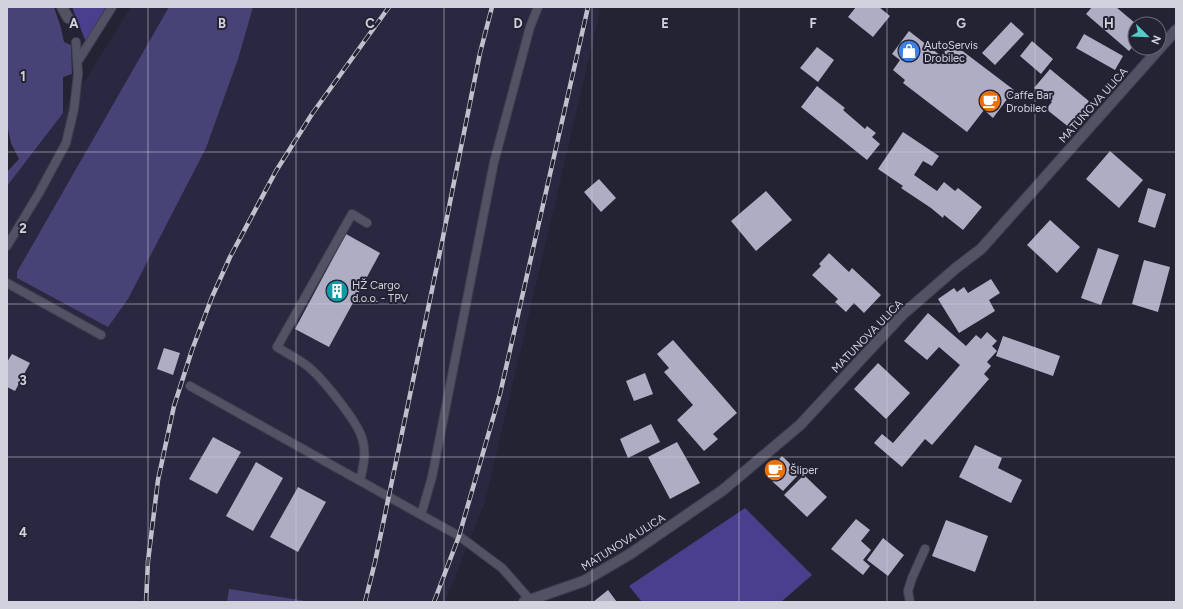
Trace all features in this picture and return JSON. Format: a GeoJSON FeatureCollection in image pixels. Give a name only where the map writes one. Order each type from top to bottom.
{"type":"FeatureCollection","features":[{"type":"Feature","properties":{"kind":"street"},"geometry":{"type":"LineString","coordinates":[[62,7],[68,18]]}},
{"type":"Feature","properties":{"kind":"street","name":"MATUNOVA ULICA"},"geometry":{"type":"LineString","coordinates":[[529,601],[584,581],[630,554],[723,490],[800,425],[902,315],[956,268],[981,249],[1176,30]]}},
{"type":"Feature","properties":{"kind":"lane"},"geometry":{"type":"LineString","coordinates":[[78,61],[112,7]]}},
{"type":"Feature","properties":{"kind":"lane"},"geometry":{"type":"LineString","coordinates":[[421,515],[433,469],[494,162],[530,27],[538,7]]}},
{"type":"Feature","properties":{"kind":"lane"},"geometry":{"type":"LineString","coordinates":[[7,246],[39,193],[66,143],[74,109],[78,74],[76,42]]}},
{"type":"Feature","properties":{"kind":"lane"},"geometry":{"type":"LineString","coordinates":[[360,481],[365,458],[362,439],[351,418],[324,383],[307,366],[277,347],[352,214],[367,223]]}},
{"type":"Feature","properties":{"kind":"lane"},"geometry":{"type":"LineString","coordinates":[[7,283],[101,335]]}},
{"type":"Feature","properties":{"kind":"lane"},"geometry":{"type":"LineString","coordinates":[[190,386],[459,536],[502,568],[529,601]]}},
{"type":"Feature","properties":{"kind":"lane"},"geometry":{"type":"LineString","coordinates":[[910,602],[908,591],[924,549]]}},
{"type":"Feature","properties":{"kind":"shaded area"},"geometry":{"type":"Polygon","coordinates":[[[7,7],[54,7],[64,42],[71,45],[72,74],[63,77],[63,113],[7,186],[7,172],[19,159],[11,143],[7,124],[7,7]]]}},
{"type":"Feature","properties":{"kind":"shaded area"},"geometry":{"type":"Polygon","coordinates":[[[72,7],[106,7],[86,42],[72,7]]]}},
{"type":"Feature","properties":{"kind":"shaded area"},"geometry":{"type":"Polygon","coordinates":[[[131,7],[601,7],[485,502],[445,602],[7,602],[7,181],[55,122],[90,73],[131,7]]]}},
{"type":"Feature","properties":{"kind":"shaded area"},"geometry":{"type":"Polygon","coordinates":[[[169,7],[253,7],[238,59],[206,148],[128,299],[108,327],[17,278],[17,272],[169,7]]]}},
{"type":"Feature","properties":{"kind":"shaded area"},"geometry":{"type":"Polygon","coordinates":[[[745,508],[812,575],[781,602],[642,602],[629,586],[745,508]]]}},
{"type":"Feature","properties":{"kind":"shaded area"},"geometry":{"type":"Polygon","coordinates":[[[229,589],[306,601],[306,602],[227,602],[229,589]]]}},
{"type":"Feature","properties":{"kind":"building"},"geometry":{"type":"Polygon","coordinates":[[[856,7],[879,7],[890,16],[873,37],[848,17],[856,7]]]}},
{"type":"Feature","properties":{"kind":"building"},"geometry":{"type":"Polygon","coordinates":[[[1092,7],[1116,7],[1127,16],[1127,49],[1086,14],[1092,7]]]}},
{"type":"Feature","properties":{"kind":"building"},"geometry":{"type":"Polygon","coordinates":[[[1011,22],[1024,34],[995,65],[982,53],[1011,22]]]}},
{"type":"Feature","properties":{"kind":"building"},"geometry":{"type":"Polygon","coordinates":[[[909,31],[941,56],[952,43],[1014,90],[993,118],[984,110],[967,132],[903,83],[905,80],[893,70],[900,60],[892,54],[909,31]]]}},
{"type":"Feature","properties":{"kind":"building"},"geometry":{"type":"Polygon","coordinates":[[[1084,34],[1123,56],[1115,70],[1076,48],[1084,34]]]}},
{"type":"Feature","properties":{"kind":"building"},"geometry":{"type":"Polygon","coordinates":[[[1032,41],[1053,59],[1041,74],[1020,56],[1032,41]]]}},
{"type":"Feature","properties":{"kind":"building"},"geometry":{"type":"Polygon","coordinates":[[[817,47],[834,60],[818,82],[800,68],[817,47]]]}},
{"type":"Feature","properties":{"kind":"building"},"geometry":{"type":"Polygon","coordinates":[[[1050,69],[1090,102],[1070,128],[1046,109],[1052,102],[1034,88],[1050,69]]]}},
{"type":"Feature","properties":{"kind":"building"},"geometry":{"type":"Polygon","coordinates":[[[817,86],[845,108],[843,110],[865,129],[867,126],[876,133],[872,137],[880,144],[867,160],[801,107],[817,86]]]}},
{"type":"Feature","properties":{"kind":"building"},"geometry":{"type":"Polygon","coordinates":[[[903,132],[939,156],[932,166],[923,161],[914,175],[937,191],[944,182],[955,191],[958,188],[982,207],[963,230],[944,215],[943,218],[901,188],[903,186],[878,169],[903,132]]]}},
{"type":"Feature","properties":{"kind":"building"},"geometry":{"type":"Polygon","coordinates":[[[1110,151],[1143,180],[1119,208],[1086,179],[1110,151]]]}},
{"type":"Feature","properties":{"kind":"building"},"geometry":{"type":"Polygon","coordinates":[[[599,179],[616,198],[601,212],[584,192],[599,179]]]}},
{"type":"Feature","properties":{"kind":"building"},"geometry":{"type":"Polygon","coordinates":[[[1148,188],[1166,194],[1155,228],[1138,222],[1148,188]]]}},
{"type":"Feature","properties":{"kind":"building"},"geometry":{"type":"Polygon","coordinates":[[[766,191],[792,220],[756,251],[731,221],[766,191]]]}},
{"type":"Feature","properties":{"kind":"building"},"geometry":{"type":"Polygon","coordinates":[[[1050,220],[1080,247],[1057,273],[1027,245],[1050,220]]]}},
{"type":"Feature","properties":{"kind":"building","name":"HŽ Cargo d.o.o. - TPV"},"geometry":{"type":"Polygon","coordinates":[[[346,234],[380,253],[329,347],[295,329],[346,234]]]}},
{"type":"Feature","properties":{"kind":"building"},"geometry":{"type":"Polygon","coordinates":[[[1098,248],[1119,255],[1101,305],[1081,298],[1098,248]]]}},
{"type":"Feature","properties":{"kind":"building"},"geometry":{"type":"Polygon","coordinates":[[[829,253],[849,272],[852,268],[881,295],[864,313],[854,303],[846,312],[835,302],[838,299],[812,275],[821,266],[819,264],[829,253]]]}},
{"type":"Feature","properties":{"kind":"building"},"geometry":{"type":"Polygon","coordinates":[[[1144,260],[1170,267],[1158,312],[1132,304],[1144,260]]]}},
{"type":"Feature","properties":{"kind":"building"},"geometry":{"type":"Polygon","coordinates":[[[991,279],[1000,293],[989,300],[995,311],[959,333],[938,299],[954,288],[957,292],[964,287],[968,293],[991,279]]]}},
{"type":"Feature","properties":{"kind":"building"},"geometry":{"type":"Polygon","coordinates":[[[928,313],[966,346],[976,335],[981,339],[987,332],[997,341],[992,346],[997,351],[987,362],[991,366],[984,374],[989,379],[932,445],[925,439],[902,467],[874,443],[882,434],[893,443],[960,365],[939,347],[927,360],[904,341],[928,313]]]}},
{"type":"Feature","properties":{"kind":"building"},"geometry":{"type":"Polygon","coordinates":[[[1003,336],[1060,356],[1053,376],[996,356],[1003,336]]]}},
{"type":"Feature","properties":{"kind":"building"},"geometry":{"type":"Polygon","coordinates":[[[673,340],[737,413],[713,434],[718,439],[704,451],[677,420],[693,405],[664,372],[669,368],[657,354],[673,340]]]}},
{"type":"Feature","properties":{"kind":"building"},"geometry":{"type":"Polygon","coordinates":[[[164,348],[180,353],[173,375],[157,369],[164,348]]]}},
{"type":"Feature","properties":{"kind":"building"},"geometry":{"type":"Polygon","coordinates":[[[12,354],[30,363],[15,391],[7,387],[7,362],[12,354]]]}},
{"type":"Feature","properties":{"kind":"building"},"geometry":{"type":"Polygon","coordinates":[[[878,363],[910,393],[886,419],[854,389],[878,363]]]}},
{"type":"Feature","properties":{"kind":"building"},"geometry":{"type":"Polygon","coordinates":[[[645,373],[653,394],[634,401],[626,381],[645,373]]]}},
{"type":"Feature","properties":{"kind":"building"},"geometry":{"type":"Polygon","coordinates":[[[651,424],[660,442],[628,458],[620,439],[651,424]]]}},
{"type":"Feature","properties":{"kind":"building"},"geometry":{"type":"Polygon","coordinates":[[[213,437],[241,452],[217,494],[189,479],[213,437]]]}},
{"type":"Feature","properties":{"kind":"building"},"geometry":{"type":"Polygon","coordinates":[[[677,442],[700,483],[670,499],[648,457],[677,442]]]}},
{"type":"Feature","properties":{"kind":"building"},"geometry":{"type":"Polygon","coordinates":[[[975,445],[1002,458],[998,468],[1022,480],[1011,503],[959,477],[975,445]]]}},
{"type":"Feature","properties":{"kind":"building"},"geometry":{"type":"Polygon","coordinates":[[[782,456],[800,473],[783,491],[765,475],[782,456]]]}},
{"type":"Feature","properties":{"kind":"building"},"geometry":{"type":"Polygon","coordinates":[[[256,462],[283,478],[253,531],[226,516],[256,462]]]}},
{"type":"Feature","properties":{"kind":"building"},"geometry":{"type":"Polygon","coordinates":[[[804,475],[827,497],[807,517],[784,495],[804,475]]]}},
{"type":"Feature","properties":{"kind":"building"},"geometry":{"type":"Polygon","coordinates":[[[298,487],[326,502],[298,552],[270,537],[298,487]]]}},
{"type":"Feature","properties":{"kind":"building"},"geometry":{"type":"Polygon","coordinates":[[[856,519],[870,530],[861,541],[871,550],[863,560],[870,566],[863,575],[831,549],[856,519]]]}},
{"type":"Feature","properties":{"kind":"building"},"geometry":{"type":"Polygon","coordinates":[[[946,520],[988,536],[975,572],[932,556],[946,520]]]}},
{"type":"Feature","properties":{"kind":"building"},"geometry":{"type":"Polygon","coordinates":[[[883,538],[904,555],[888,576],[867,560],[883,538]]]}},
{"type":"Feature","properties":{"kind":"building"},"geometry":{"type":"Polygon","coordinates":[[[608,590],[617,602],[593,602],[608,590]]]}},
{"type":"Feature","properties":{"kind":"railway"},"geometry":{"type":"LineString","coordinates":[[146,602],[148,561],[158,480],[174,406],[192,350],[212,297],[230,257],[276,171],[312,114],[389,7]]}},
{"type":"Feature","properties":{"kind":"railway"},"geometry":{"type":"LineString","coordinates":[[365,602],[375,562],[480,53],[492,7]]}},
{"type":"Feature","properties":{"kind":"railway"},"geometry":{"type":"LineString","coordinates":[[434,602],[459,536],[500,394],[588,7]]}},
{"type":"Feature","properties":{"kind":"place","name":"AutoServis Drobilec"},"geometry":{"type":"Point","coordinates":[909,51]}},
{"type":"Feature","properties":{"kind":"place","name":"Caffe Bar Drobilec"},"geometry":{"type":"Point","coordinates":[990,101]}},
{"type":"Feature","properties":{"kind":"place","name":"HŽ Cargo d.o.o. - TPV"},"geometry":{"type":"Point","coordinates":[337,291]}},
{"type":"Feature","properties":{"kind":"place","name":"Šliper"},"geometry":{"type":"Point","coordinates":[775,470]}}]}
